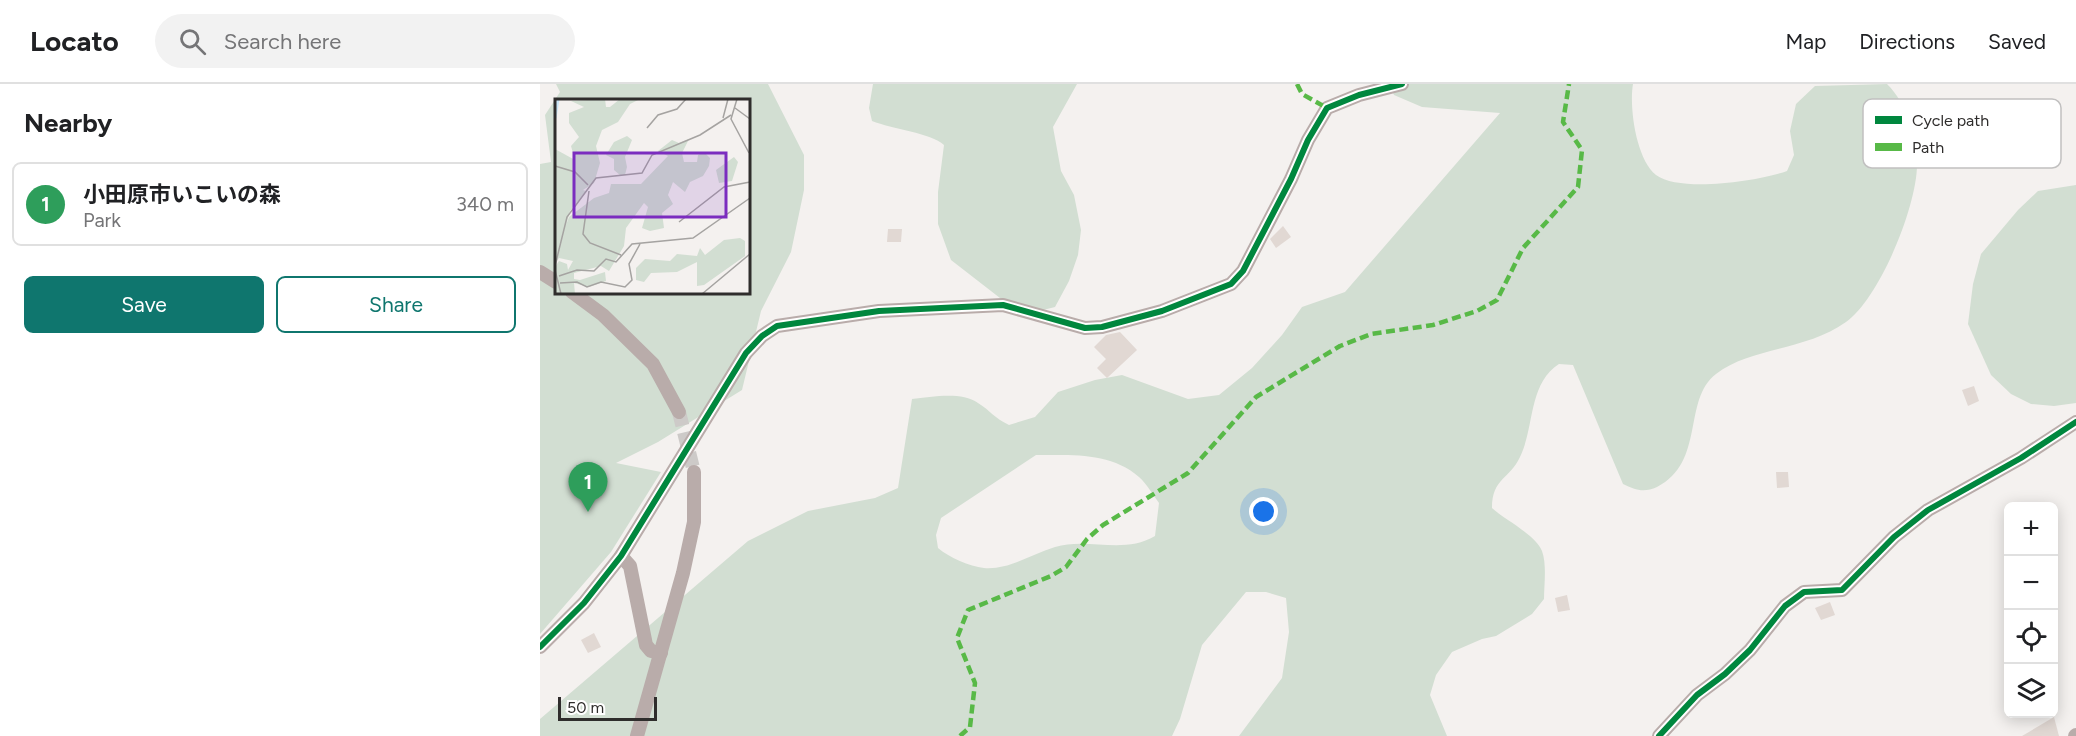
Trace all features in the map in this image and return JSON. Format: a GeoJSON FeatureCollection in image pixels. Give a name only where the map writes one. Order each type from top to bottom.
{"type":"FeatureCollection","features":[{"type":"Feature","properties":{"kind":"street"},"geometry":{"type":"LineString","coordinates":[[540,647],[584,603],[621,556],[746,353],[762,336],[777,326],[879,311],[1003,305],[1085,328],[1124,323],[1162,311],[1231,284],[1243,271],[1291,179],[1308,140],[1327,108],[1359,95],[1402,84]]}},
{"type":"Feature","properties":{"kind":"street"},"geometry":{"type":"LineString","coordinates":[[540,272],[555,281]]}},
{"type":"Feature","properties":{"kind":"street"},"geometry":{"type":"LineString","coordinates":[[575,294],[603,315],[653,364],[679,412]]}},
{"type":"Feature","properties":{"kind":"street"},"geometry":{"type":"LineString","coordinates":[[1659,736],[1696,695],[1725,674],[1750,650],[1785,606],[1804,592],[1842,590],[1894,537],[1928,510],[2021,458],[2076,422]]}},
{"type":"Feature","properties":{"kind":"street"},"geometry":{"type":"LineString","coordinates":[[638,736],[694,522],[694,472]]}},
{"type":"Feature","properties":{"kind":"street"},"geometry":{"type":"LineString","coordinates":[[621,556],[630,566],[646,645],[651,651],[661,653]]}},
{"type":"Feature","properties":{"kind":"shaded area"},"geometry":{"type":"Polygon","coordinates":[[[556,84],[768,84],[804,155],[804,190],[791,252],[761,311],[742,390],[658,442],[616,463],[661,472],[611,552],[540,634],[540,164],[551,162],[545,115],[555,100],[555,294],[750,294],[750,99],[555,99],[560,92],[556,84]]]}},
{"type":"Feature","properties":{"kind":"shaded area"},"geometry":{"type":"Polygon","coordinates":[[[873,84],[1077,84],[1053,127],[1061,171],[1074,195],[1081,230],[1078,255],[1069,281],[1055,307],[1031,313],[1009,305],[951,260],[938,224],[938,192],[944,145],[921,134],[872,121],[869,108],[873,84]]]}},
{"type":"Feature","properties":{"kind":"shaded area"},"geometry":{"type":"Polygon","coordinates":[[[1389,84],[1633,84],[1633,119],[1643,157],[1649,167],[1656,175],[1667,180],[1720,184],[1787,171],[1794,155],[1790,131],[1796,104],[1815,86],[1887,84],[1899,99],[1863,99],[1863,168],[1917,168],[1911,202],[1895,249],[1872,293],[1859,310],[1846,322],[1814,339],[1745,359],[1716,374],[1706,385],[1699,399],[1688,447],[1682,462],[1672,476],[1657,487],[1640,490],[1623,484],[1573,365],[1559,364],[1549,372],[1537,394],[1520,457],[1498,484],[1492,508],[1539,545],[1544,562],[1544,599],[1532,614],[1496,636],[1482,639],[1452,652],[1436,675],[1430,695],[1447,736],[1239,736],[1282,678],[1289,632],[1286,598],[1266,592],[1246,592],[1202,645],[1180,719],[1172,736],[540,736],[540,719],[748,541],[808,511],[875,498],[898,488],[912,399],[955,396],[971,399],[1009,425],[1035,417],[1058,392],[1095,380],[1122,375],[1188,399],[1219,395],[1252,368],[1282,335],[1302,307],[1345,292],[1500,113],[1422,107],[1394,95],[1389,84]],[[1036,455],[941,518],[936,535],[938,548],[966,563],[994,568],[1003,567],[1067,544],[1131,544],[1143,542],[1155,536],[1159,503],[1139,477],[1116,463],[1077,455],[1036,455]]]}},
{"type":"Feature","properties":{"kind":"shaded area"},"geometry":{"type":"Polygon","coordinates":[[[2076,185],[2076,403],[2054,406],[2031,404],[2011,394],[1991,375],[1968,324],[1973,284],[1981,254],[2018,210],[2038,191],[2076,185]]]}},
{"type":"Feature","properties":{"kind":"building"},"geometry":{"type":"Polygon","coordinates":[[[1283,226],[1291,237],[1276,248],[1270,239],[1283,226]]]}},
{"type":"Feature","properties":{"kind":"building"},"geometry":{"type":"Polygon","coordinates":[[[888,229],[902,229],[901,242],[887,242],[888,229]]]}},
{"type":"Feature","properties":{"kind":"building"},"geometry":{"type":"Polygon","coordinates":[[[1120,332],[1137,350],[1107,378],[1097,368],[1106,359],[1094,347],[1106,335],[1120,332]]]}},
{"type":"Feature","properties":{"kind":"building"},"geometry":{"type":"Polygon","coordinates":[[[1974,386],[1979,401],[1968,406],[1962,390],[1974,386]]]}},
{"type":"Feature","properties":{"kind":"building"},"geometry":{"type":"Polygon","coordinates":[[[1776,472],[1788,472],[1789,487],[1777,488],[1776,472]]]}},
{"type":"Feature","properties":{"kind":"building"},"geometry":{"type":"Polygon","coordinates":[[[1567,595],[1570,610],[1558,612],[1555,598],[1567,595]]]}},
{"type":"Feature","properties":{"kind":"building"},"geometry":{"type":"Polygon","coordinates":[[[1830,602],[1835,615],[1821,620],[1815,608],[1830,602]]]}},
{"type":"Feature","properties":{"kind":"building"},"geometry":{"type":"Polygon","coordinates":[[[594,633],[601,647],[588,653],[581,640],[594,633]]]}},
{"type":"Feature","properties":{"kind":"building"},"geometry":{"type":"Polygon","coordinates":[[[2054,718],[2059,736],[2022,736],[2054,718]]]}},
{"type":"Feature","properties":{"kind":"tunnel"},"geometry":{"type":"LineString","coordinates":[[679,412],[694,472]]}},
{"type":"Feature","properties":{"kind":"marked path"},"geometry":{"type":"LineString","coordinates":[[1297,84],[1302,94],[1327,108]]}},
{"type":"Feature","properties":{"kind":"marked path"},"geometry":{"type":"LineString","coordinates":[[960,736],[970,727],[975,683],[957,638],[968,610],[1051,576],[1066,567],[1087,539],[1103,525],[1188,473],[1256,397],[1340,346],[1371,334],[1433,325],[1477,311],[1497,300],[1523,248],[1578,187],[1582,150],[1563,122],[1569,84]]}},
{"type":"Feature","properties":{"kind":"cycle path"},"geometry":{"type":"LineString","coordinates":[[540,647],[584,603],[621,556],[746,353],[762,336],[777,326],[879,311],[1003,305],[1085,328],[1102,327],[1162,311],[1231,284],[1243,271],[1291,179],[1308,140],[1327,108],[1359,95],[1402,84]]}},
{"type":"Feature","properties":{"kind":"cycle path"},"geometry":{"type":"LineString","coordinates":[[1659,736],[1697,695],[1725,674],[1750,650],[1785,606],[1804,592],[1842,590],[1894,537],[1928,510],[2021,458],[2076,422]]}},
{"type":"Feature","properties":{"kind":"place","name":"小田原市いこいの森"},"geometry":{"type":"Point","coordinates":[588,512]}}]}
